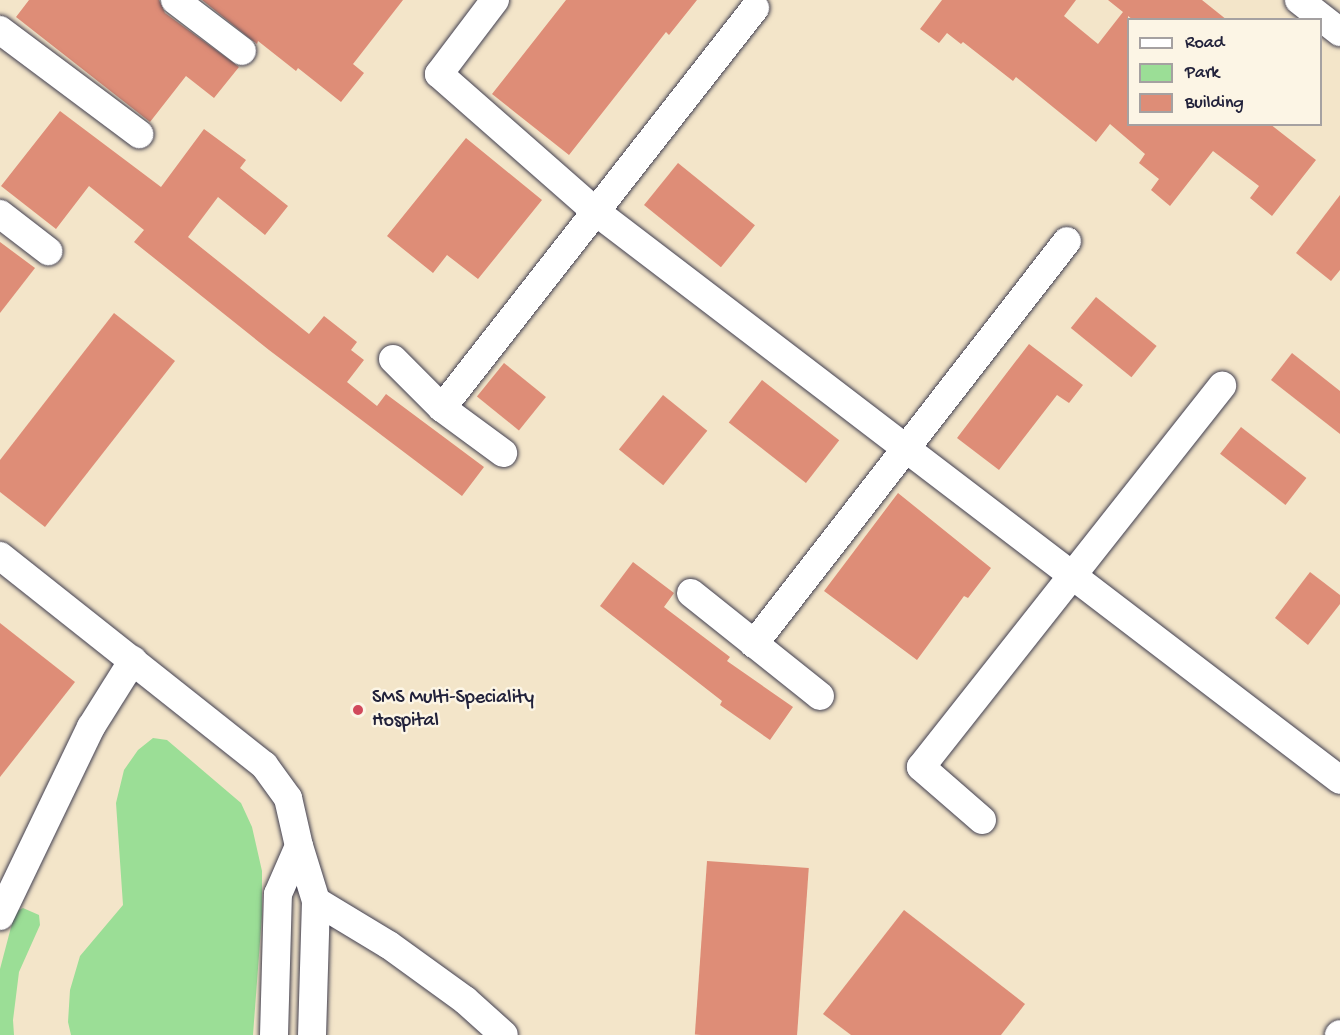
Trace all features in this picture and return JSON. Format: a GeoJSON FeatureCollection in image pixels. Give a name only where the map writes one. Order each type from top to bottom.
{"type":"FeatureCollection","features":[{"type":"Feature","properties":{"kind":"street"},"geometry":{"type":"LineString","coordinates":[[175,0],[242,51]]}},
{"type":"Feature","properties":{"kind":"street"},"geometry":{"type":"LineString","coordinates":[[495,0],[440,74],[595,211],[1340,780]]}},
{"type":"Feature","properties":{"kind":"street"},"geometry":{"type":"LineString","coordinates":[[1299,0],[1340,32]]}},
{"type":"Feature","properties":{"kind":"street"},"geometry":{"type":"LineString","coordinates":[[442,408],[755,8]]}},
{"type":"Feature","properties":{"kind":"street"},"geometry":{"type":"LineString","coordinates":[[0,30],[139,134]]}},
{"type":"Feature","properties":{"kind":"street"},"geometry":{"type":"LineString","coordinates":[[0,214],[48,251]]}},
{"type":"Feature","properties":{"kind":"street"},"geometry":{"type":"LineString","coordinates":[[754,644],[1067,241]]}},
{"type":"Feature","properties":{"kind":"street"},"geometry":{"type":"LineString","coordinates":[[393,359],[442,408],[503,453]]}},
{"type":"Feature","properties":{"kind":"street"},"geometry":{"type":"LineString","coordinates":[[982,820],[921,767],[1222,386]]}},
{"type":"Feature","properties":{"kind":"street"},"geometry":{"type":"LineString","coordinates":[[0,556],[264,765],[288,798],[299,846],[316,901],[312,1035]]}},
{"type":"Feature","properties":{"kind":"street"},"geometry":{"type":"LineString","coordinates":[[691,593],[820,696]]}},
{"type":"Feature","properties":{"kind":"street"},"geometry":{"type":"LineString","coordinates":[[0,916],[91,727],[133,660]]}},
{"type":"Feature","properties":{"kind":"street"},"geometry":{"type":"LineString","coordinates":[[274,1035],[278,894],[299,846]]}},
{"type":"Feature","properties":{"kind":"street"},"geometry":{"type":"LineString","coordinates":[[316,901],[389,945],[465,1000],[504,1035]]}},
{"type":"Feature","properties":{"kind":"green space"},"geometry":{"type":"Polygon","coordinates":[[[153,738],[167,740],[241,803],[252,827],[262,871],[262,915],[253,1035],[71,1035],[68,1022],[70,990],[80,956],[123,905],[116,803],[124,770],[138,750],[153,738]]]}},
{"type":"Feature","properties":{"kind":"green space"},"geometry":{"type":"Polygon","coordinates":[[[23,908],[39,915],[40,925],[19,972],[13,1020],[14,1035],[0,1035],[0,969],[15,912],[23,908]]]}},
{"type":"Feature","properties":{"kind":"building"},"geometry":{"type":"Polygon","coordinates":[[[29,0],[159,0],[165,13],[239,67],[214,98],[186,76],[150,122],[16,17],[29,0]]]}},
{"type":"Feature","properties":{"kind":"building"},"geometry":{"type":"Polygon","coordinates":[[[202,0],[403,0],[353,64],[364,73],[341,102],[298,68],[296,71],[258,41],[257,44],[202,0]]]}},
{"type":"Feature","properties":{"kind":"building"},"geometry":{"type":"Polygon","coordinates":[[[566,0],[697,0],[669,35],[666,32],[569,155],[492,94],[566,0]]]}},
{"type":"Feature","properties":{"kind":"building"},"geometry":{"type":"Polygon","coordinates":[[[942,0],[1076,0],[1064,16],[1098,44],[1123,12],[1108,0],[1202,0],[1224,18],[1130,18],[1128,16],[1127,126],[1273,126],[1316,160],[1272,216],[1250,198],[1259,186],[1213,151],[1170,206],[1151,190],[1159,179],[1139,163],[1145,154],[1110,124],[1096,142],[1016,77],[1013,81],[963,42],[961,44],[947,33],[939,43],[920,29],[942,0]]]}},
{"type":"Feature","properties":{"kind":"building"},"geometry":{"type":"Polygon","coordinates":[[[60,111],[161,187],[204,129],[246,160],[240,168],[288,206],[265,235],[218,197],[188,237],[309,334],[324,316],[357,342],[351,350],[364,360],[347,382],[377,406],[386,394],[484,467],[462,496],[269,350],[134,242],[144,230],[89,186],[56,229],[1,186],[60,111]]]}},
{"type":"Feature","properties":{"kind":"building"},"geometry":{"type":"Polygon","coordinates":[[[466,138],[542,200],[478,279],[447,255],[433,273],[387,236],[466,138]]]}},
{"type":"Feature","properties":{"kind":"building"},"geometry":{"type":"Polygon","coordinates":[[[678,163],[755,225],[721,267],[644,205],[678,163]]]}},
{"type":"Feature","properties":{"kind":"building"},"geometry":{"type":"Polygon","coordinates":[[[1340,195],[1340,270],[1331,281],[1296,253],[1340,195]]]}},
{"type":"Feature","properties":{"kind":"building"},"geometry":{"type":"Polygon","coordinates":[[[0,242],[35,268],[0,313],[0,242]]]}},
{"type":"Feature","properties":{"kind":"building"},"geometry":{"type":"Polygon","coordinates":[[[1096,297],[1157,346],[1131,377],[1071,328],[1096,297]]]}},
{"type":"Feature","properties":{"kind":"building"},"geometry":{"type":"Polygon","coordinates":[[[114,313],[175,361],[45,527],[0,492],[0,460],[114,313]]]}},
{"type":"Feature","properties":{"kind":"building"},"geometry":{"type":"Polygon","coordinates":[[[1029,344],[1083,385],[1069,403],[1057,395],[999,470],[957,438],[1029,344]]]}},
{"type":"Feature","properties":{"kind":"building"},"geometry":{"type":"Polygon","coordinates":[[[1292,353],[1340,391],[1340,434],[1271,380],[1292,353]]]}},
{"type":"Feature","properties":{"kind":"building"},"geometry":{"type":"Polygon","coordinates":[[[504,363],[546,397],[519,430],[477,396],[504,363]]]}},
{"type":"Feature","properties":{"kind":"building"},"geometry":{"type":"Polygon","coordinates":[[[762,380],[839,440],[806,483],[729,423],[762,380]]]}},
{"type":"Feature","properties":{"kind":"building"},"geometry":{"type":"Polygon","coordinates":[[[663,395],[707,431],[663,485],[619,449],[663,395]]]}},
{"type":"Feature","properties":{"kind":"building"},"geometry":{"type":"Polygon","coordinates":[[[1241,427],[1306,478],[1285,505],[1220,454],[1241,427]]]}},
{"type":"Feature","properties":{"kind":"building"},"geometry":{"type":"Polygon","coordinates":[[[898,493],[991,568],[968,598],[964,596],[917,660],[824,591],[898,493]]]}},
{"type":"Feature","properties":{"kind":"building"},"geometry":{"type":"Polygon","coordinates":[[[633,562],[674,593],[664,607],[730,657],[727,661],[793,707],[770,740],[720,705],[722,701],[600,606],[633,562]]]}},
{"type":"Feature","properties":{"kind":"building"},"geometry":{"type":"Polygon","coordinates":[[[1310,572],[1340,595],[1340,604],[1308,645],[1275,618],[1310,572]]]}},
{"type":"Feature","properties":{"kind":"building"},"geometry":{"type":"Polygon","coordinates":[[[0,623],[75,682],[0,777],[0,623]]]}},
{"type":"Feature","properties":{"kind":"building"},"geometry":{"type":"Polygon","coordinates":[[[707,861],[809,868],[797,1035],[695,1035],[707,861]]]}},
{"type":"Feature","properties":{"kind":"building"},"geometry":{"type":"Polygon","coordinates":[[[904,910],[1025,1004],[1001,1035],[851,1035],[823,1014],[904,910]]]}},
{"type":"Feature","properties":{"kind":"place","name":"SMS Multi-Speciality Hospital"},"geometry":{"type":"Point","coordinates":[358,710]}}]}
